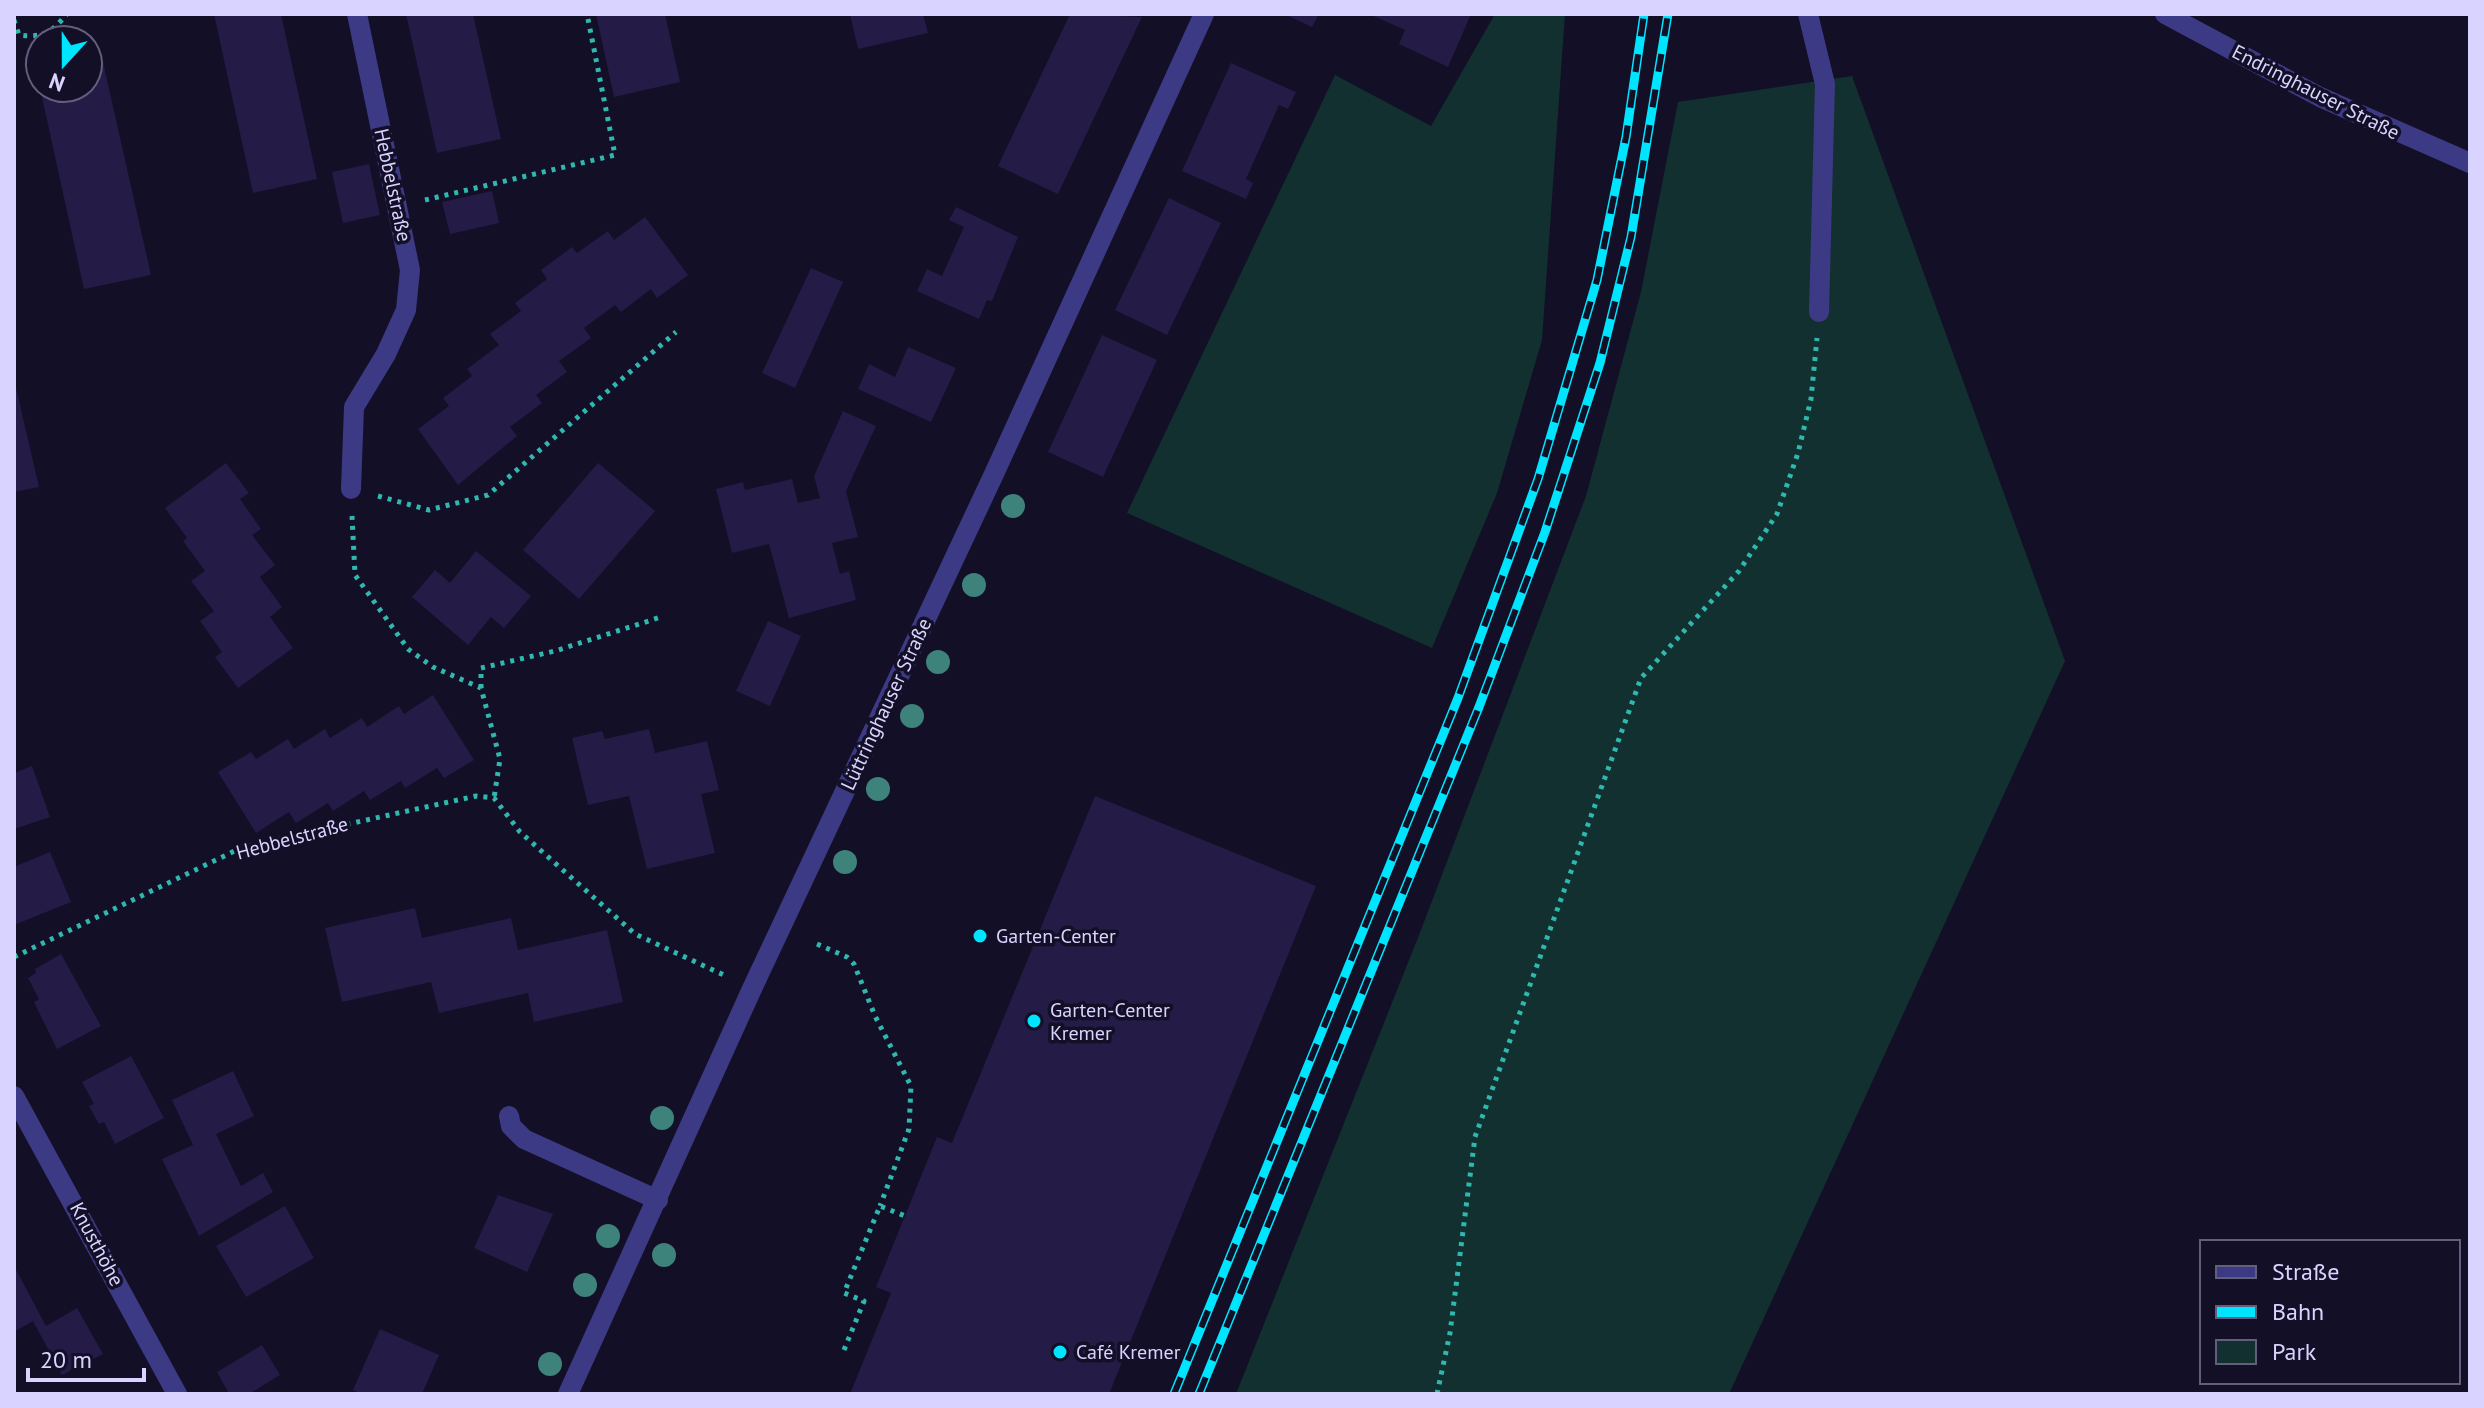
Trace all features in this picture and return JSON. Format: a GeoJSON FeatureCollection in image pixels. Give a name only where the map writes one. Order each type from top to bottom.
{"type":"FeatureCollection","features":[{"type":"Feature","properties":{"kind":"street","name":"Hebbelstraße"},"geometry":{"type":"LineString","coordinates":[[351,489],[354,407],[386,354],[406,310],[410,270],[357,14]]}},
{"type":"Feature","properties":{"kind":"street","name":"Lüttringhauser Straße"},"geometry":{"type":"LineString","coordinates":[[568,1394],[751,991],[994,474],[1204,14]]}},
{"type":"Feature","properties":{"kind":"street"},"geometry":{"type":"LineString","coordinates":[[1808,14],[1825,84],[1819,312]]}},
{"type":"Feature","properties":{"kind":"street","name":"Endringhauser Straße"},"geometry":{"type":"LineString","coordinates":[[2165,14],[2320,97],[2470,163]]}},
{"type":"Feature","properties":{"kind":"street","name":"Knusthöhe"},"geometry":{"type":"LineString","coordinates":[[14,1096],[177,1394]]}},
{"type":"Feature","properties":{"kind":"street"},"geometry":{"type":"LineString","coordinates":[[509,1116],[511,1126],[524,1139],[658,1200]]}},
{"type":"Feature","properties":{"kind":"path"},"geometry":{"type":"LineString","coordinates":[[14,20],[19,35],[39,38],[53,31],[67,14]]}},
{"type":"Feature","properties":{"kind":"path"},"geometry":{"type":"LineString","coordinates":[[397,207],[615,155],[587,14]]}},
{"type":"Feature","properties":{"kind":"path"},"geometry":{"type":"LineString","coordinates":[[1437,1394],[1450,1333],[1475,1137],[1641,678],[1739,571],[1777,514],[1811,399],[1819,312]]}},
{"type":"Feature","properties":{"kind":"path"},"geometry":{"type":"LineString","coordinates":[[481,688],[433,667],[408,649],[355,575],[351,489],[429,510],[488,495],[676,332]]}},
{"type":"Feature","properties":{"kind":"path"},"geometry":{"type":"LineString","coordinates":[[661,617],[555,651],[481,668],[481,688],[500,759],[494,798],[520,832],[635,934],[694,959]]}},
{"type":"Feature","properties":{"kind":"path","name":"Hebbelstraße"},"geometry":{"type":"LineString","coordinates":[[14,957],[243,847],[476,796],[494,798]]}},
{"type":"Feature","properties":{"kind":"path"},"geometry":{"type":"LineString","coordinates":[[817,944],[847,957],[854,964],[875,1016],[911,1086],[909,1129],[844,1293],[864,1301],[844,1350]]}},
{"type":"Feature","properties":{"kind":"path"},"geometry":{"type":"LineString","coordinates":[[880,1206],[905,1216]]}},
{"type":"Feature","properties":{"kind":"green space"},"geometry":{"type":"Polygon","coordinates":[[[1495,14],[1565,14],[1542,340],[1497,493],[1432,648],[1127,513],[1335,75],[1431,126],[1495,14]]]}},
{"type":"Feature","properties":{"kind":"green space"},"geometry":{"type":"Polygon","coordinates":[[[1852,76],[2065,661],[1729,1394],[1236,1394],[1421,930],[1586,496],[1641,292],[1678,102],[1852,76]]]}},
{"type":"Feature","properties":{"kind":"building"},"geometry":{"type":"Polygon","coordinates":[[[214,14],[281,14],[317,179],[253,193],[214,14]]]}},
{"type":"Feature","properties":{"kind":"building"},"geometry":{"type":"Polygon","coordinates":[[[406,14],[473,14],[501,139],[437,153],[406,14]]]}},
{"type":"Feature","properties":{"kind":"building"},"geometry":{"type":"Polygon","coordinates":[[[596,14],[665,14],[680,82],[614,97],[596,14]]]}},
{"type":"Feature","properties":{"kind":"building"},"geometry":{"type":"Polygon","coordinates":[[[850,14],[923,14],[928,33],[858,49],[850,14]]]}},
{"type":"Feature","properties":{"kind":"building"},"geometry":{"type":"Polygon","coordinates":[[[1070,14],[1142,17],[1058,194],[998,166],[1070,14]]]}},
{"type":"Feature","properties":{"kind":"building"},"geometry":{"type":"Polygon","coordinates":[[[1284,14],[1319,14],[1312,27],[1284,14]]]}},
{"type":"Feature","properties":{"kind":"building"},"geometry":{"type":"Polygon","coordinates":[[[1369,14],[1471,14],[1448,67],[1399,44],[1405,30],[1369,14]]]}},
{"type":"Feature","properties":{"kind":"building"},"geometry":{"type":"Polygon","coordinates":[[[1231,63],[1296,92],[1288,109],[1279,105],[1246,179],[1253,183],[1246,199],[1182,171],[1231,63]]]}},
{"type":"Feature","properties":{"kind":"building"},"geometry":{"type":"Polygon","coordinates":[[[104,66],[151,275],[84,289],[44,104],[104,104],[104,66]]]}},
{"type":"Feature","properties":{"kind":"building"},"geometry":{"type":"Polygon","coordinates":[[[369,164],[380,215],[343,223],[332,172],[369,164]]]}},
{"type":"Feature","properties":{"kind":"building"},"geometry":{"type":"Polygon","coordinates":[[[492,191],[499,223],[450,234],[442,202],[492,191]]]}},
{"type":"Feature","properties":{"kind":"building"},"geometry":{"type":"Polygon","coordinates":[[[1169,198],[1221,223],[1167,335],[1115,310],[1169,198]]]}},
{"type":"Feature","properties":{"kind":"building"},"geometry":{"type":"Polygon","coordinates":[[[956,207],[1018,237],[992,301],[987,300],[979,319],[917,291],[927,269],[942,276],[964,227],[949,220],[956,207]]]}},
{"type":"Feature","properties":{"kind":"building"},"geometry":{"type":"Polygon","coordinates":[[[645,217],[688,275],[657,298],[651,289],[621,312],[615,305],[584,328],[591,338],[559,361],[567,372],[536,395],[542,403],[510,427],[517,436],[458,485],[418,429],[449,406],[443,398],[472,376],[467,369],[499,345],[490,334],[521,311],[515,303],[547,279],[541,270],[572,247],[577,253],[608,231],[614,240],[645,217]]]}},
{"type":"Feature","properties":{"kind":"building"},"geometry":{"type":"Polygon","coordinates":[[[811,268],[843,282],[795,388],[762,373],[811,268]]]}},
{"type":"Feature","properties":{"kind":"building"},"geometry":{"type":"Polygon","coordinates":[[[1102,335],[1157,360],[1103,477],[1048,452],[1102,335]]]}},
{"type":"Feature","properties":{"kind":"building"},"geometry":{"type":"Polygon","coordinates":[[[908,347],[956,368],[931,422],[858,389],[869,364],[895,377],[908,347]]]}},
{"type":"Feature","properties":{"kind":"building"},"geometry":{"type":"Polygon","coordinates":[[[14,379],[39,487],[14,492],[14,379]]]}},
{"type":"Feature","properties":{"kind":"building"},"geometry":{"type":"Polygon","coordinates":[[[843,411],[876,426],[846,491],[858,537],[832,543],[840,574],[849,571],[856,600],[789,618],[769,544],[732,553],[716,489],[743,482],[745,490],[792,479],[798,503],[820,498],[814,476],[843,411]]]}},
{"type":"Feature","properties":{"kind":"building"},"geometry":{"type":"Polygon","coordinates":[[[226,463],[249,493],[240,499],[261,529],[252,535],[275,565],[260,577],[282,607],[270,617],[293,648],[238,688],[215,657],[222,652],[200,621],[214,611],[191,581],[205,571],[183,541],[187,538],[165,508],[226,463]]]}},
{"type":"Feature","properties":{"kind":"building"},"geometry":{"type":"Polygon","coordinates":[[[598,463],[655,511],[579,599],[523,550],[598,463]]]}},
{"type":"Feature","properties":{"kind":"building"},"geometry":{"type":"Polygon","coordinates":[[[476,551],[531,596],[504,628],[491,617],[468,645],[412,597],[435,570],[450,583],[476,551]]]}},
{"type":"Feature","properties":{"kind":"building"},"geometry":{"type":"Polygon","coordinates":[[[768,621],[801,636],[770,706],[736,691],[768,621]]]}},
{"type":"Feature","properties":{"kind":"building"},"geometry":{"type":"Polygon","coordinates":[[[433,695],[474,760],[444,778],[437,768],[405,788],[401,781],[370,800],[364,791],[333,811],[328,803],[296,823],[289,812],[256,833],[218,772],[251,752],[256,759],[288,739],[294,749],[325,729],[330,738],[362,718],[367,727],[399,706],[404,714],[433,695]]]}},
{"type":"Feature","properties":{"kind":"building"},"geometry":{"type":"Polygon","coordinates":[[[649,729],[655,753],[707,741],[719,790],[701,794],[715,853],[647,869],[629,796],[588,805],[572,738],[602,731],[605,739],[649,729]]]}},
{"type":"Feature","properties":{"kind":"building"},"geometry":{"type":"Polygon","coordinates":[[[32,766],[50,817],[14,829],[14,773],[32,766]]]}},
{"type":"Feature","properties":{"kind":"building"},"geometry":{"type":"Polygon","coordinates":[[[1095,796],[1316,886],[1109,1394],[850,1394],[891,1293],[876,1287],[937,1137],[952,1143],[1095,796]]]}},
{"type":"Feature","properties":{"kind":"building"},"geometry":{"type":"Polygon","coordinates":[[[50,852],[71,902],[14,925],[14,867],[50,852]]]}},
{"type":"Feature","properties":{"kind":"building"},"geometry":{"type":"Polygon","coordinates":[[[415,908],[422,938],[511,918],[518,950],[607,930],[623,1002],[534,1022],[528,993],[439,1013],[431,982],[342,1002],[325,928],[415,908]]]}},
{"type":"Feature","properties":{"kind":"building"},"geometry":{"type":"Polygon","coordinates":[[[61,954],[101,1026],[57,1049],[34,1002],[39,999],[28,978],[36,973],[35,969],[61,954]]]}},
{"type":"Feature","properties":{"kind":"building"},"geometry":{"type":"Polygon","coordinates":[[[131,1056],[164,1118],[115,1144],[104,1122],[99,1124],[89,1106],[94,1104],[82,1082],[131,1056]]]}},
{"type":"Feature","properties":{"kind":"building"},"geometry":{"type":"Polygon","coordinates":[[[233,1071],[254,1116],[216,1134],[241,1186],[263,1173],[273,1192],[199,1236],[162,1159],[193,1145],[172,1100],[233,1071]]]}},
{"type":"Feature","properties":{"kind":"building"},"geometry":{"type":"Polygon","coordinates":[[[498,1195],[553,1214],[527,1272],[474,1248],[498,1195]]]}},
{"type":"Feature","properties":{"kind":"building"},"geometry":{"type":"Polygon","coordinates":[[[285,1206],[314,1258],[246,1297],[216,1246],[285,1206]]]}},
{"type":"Feature","properties":{"kind":"building"},"geometry":{"type":"Polygon","coordinates":[[[14,1266],[46,1326],[77,1308],[103,1354],[62,1375],[33,1321],[14,1332],[14,1266]]]}},
{"type":"Feature","properties":{"kind":"building"},"geometry":{"type":"Polygon","coordinates":[[[380,1329],[439,1355],[422,1394],[362,1394],[353,1390],[380,1329]]]}},
{"type":"Feature","properties":{"kind":"building"},"geometry":{"type":"Polygon","coordinates":[[[262,1345],[280,1375],[249,1394],[229,1394],[217,1372],[262,1345]]]}},
{"type":"Feature","properties":{"kind":"railway"},"geometry":{"type":"LineString","coordinates":[[1174,1394],[1458,698],[1538,479],[1597,280],[1626,137],[1644,14]]}},
{"type":"Feature","properties":{"kind":"railway"},"geometry":{"type":"LineString","coordinates":[[1199,1394],[1479,707],[1545,532],[1600,363],[1631,237],[1668,14]]}},
{"type":"Feature","properties":{"kind":"place","name":"Garten-Center"},"geometry":{"type":"Point","coordinates":[980,936]}},
{"type":"Feature","properties":{"kind":"place","name":"Garten-Center Kremer"},"geometry":{"type":"Point","coordinates":[1034,1021]}},
{"type":"Feature","properties":{"kind":"place","name":"Café Kremer"},"geometry":{"type":"Point","coordinates":[1060,1352]}}]}
